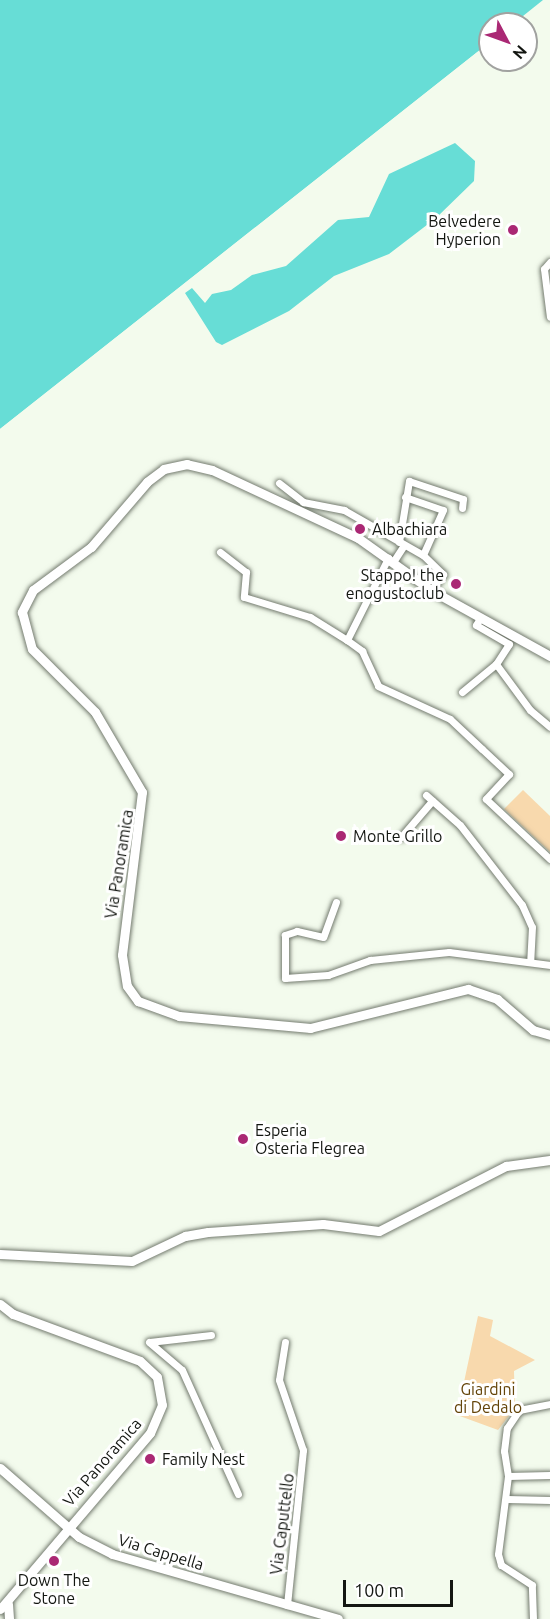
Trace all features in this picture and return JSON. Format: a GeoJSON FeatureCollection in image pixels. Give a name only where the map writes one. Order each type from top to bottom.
{"type":"FeatureCollection","features":[{"type":"Feature","properties":{"kind":"street"},"geometry":{"type":"LineString","coordinates":[[550,262],[544,269],[550,317]]}},
{"type":"Feature","properties":{"kind":"street","name":"Via Panoramica"},"geometry":{"type":"LineString","coordinates":[[550,656],[431,590],[358,538],[212,470],[187,464],[164,469],[147,482],[91,547],[33,590],[22,612],[32,649],[95,712],[142,792],[122,955],[127,986],[138,1001],[160,1012],[310,1028],[468,989],[497,999],[533,1030],[550,1035]]}},
{"type":"Feature","properties":{"kind":"street"},"geometry":{"type":"LineString","coordinates":[[347,640],[401,543],[405,496],[409,481],[463,499],[462,508]]}},
{"type":"Feature","properties":{"kind":"street"},"geometry":{"type":"LineString","coordinates":[[279,483],[303,502],[344,510],[423,555],[443,574],[431,590]]}},
{"type":"Feature","properties":{"kind":"street"},"geometry":{"type":"LineString","coordinates":[[405,496],[442,510],[423,555]]}},
{"type":"Feature","properties":{"kind":"street"},"geometry":{"type":"LineString","coordinates":[[220,552],[246,572],[244,597],[310,617],[362,651],[378,686],[450,719],[508,774],[486,799],[550,859]]}},
{"type":"Feature","properties":{"kind":"street"},"geometry":{"type":"LineString","coordinates":[[462,692],[496,664],[509,644],[476,625],[480,618]]}},
{"type":"Feature","properties":{"kind":"street"},"geometry":{"type":"LineString","coordinates":[[496,664],[530,710],[550,727]]}},
{"type":"Feature","properties":{"kind":"street"},"geometry":{"type":"LineString","coordinates":[[426,795],[460,825],[526,911],[532,927],[530,962]]}},
{"type":"Feature","properties":{"kind":"street"},"geometry":{"type":"LineString","coordinates":[[401,837],[432,801]]}},
{"type":"Feature","properties":{"kind":"street"},"geometry":{"type":"LineString","coordinates":[[336,902],[323,937],[297,931],[285,935],[285,978],[328,975],[370,960],[449,952],[550,965]]}},
{"type":"Feature","properties":{"kind":"street"},"geometry":{"type":"LineString","coordinates":[[0,1254],[132,1261],[185,1236],[208,1232],[323,1224],[379,1232],[506,1166],[550,1160]]}},
{"type":"Feature","properties":{"kind":"street"},"geometry":{"type":"LineString","coordinates":[[0,1304],[13,1314],[124,1353],[151,1370],[163,1359]]}},
{"type":"Feature","properties":{"kind":"street"},"geometry":{"type":"LineString","coordinates":[[211,1335],[150,1338],[163,1359],[182,1370],[238,1494]]}},
{"type":"Feature","properties":{"kind":"street","name":"Via Caputtello"},"geometry":{"type":"LineString","coordinates":[[285,1342],[279,1380],[303,1450],[287,1605]]}},
{"type":"Feature","properties":{"kind":"street","name":"Via Panoramica"},"geometry":{"type":"LineString","coordinates":[[4,1607],[67,1527],[158,1420],[161,1389],[151,1370]]}},
{"type":"Feature","properties":{"kind":"street"},"geometry":{"type":"LineString","coordinates":[[533,1619],[532,1585],[501,1565],[498,1554],[507,1499],[508,1476],[504,1451],[512,1418],[532,1403],[550,1404]]}},
{"type":"Feature","properties":{"kind":"street","name":"Via Cappella"},"geometry":{"type":"LineString","coordinates":[[0,1468],[67,1527],[112,1554],[338,1619]]}},
{"type":"Feature","properties":{"kind":"street"},"geometry":{"type":"LineString","coordinates":[[508,1476],[550,1475]]}},
{"type":"Feature","properties":{"kind":"street"},"geometry":{"type":"LineString","coordinates":[[507,1499],[550,1500]]}},
{"type":"Feature","properties":{"kind":"street"},"geometry":{"type":"LineString","coordinates":[[4,1607],[9,1619]]}},
{"type":"Feature","properties":{"kind":"green space"},"geometry":{"type":"Polygon","coordinates":[[[523,790],[550,816],[550,852],[504,809],[523,790]]]}},
{"type":"Feature","properties":{"kind":"green space","name":"Giardini di Dedalo"},"geometry":{"type":"Polygon","coordinates":[[[478,1316],[493,1320],[490,1336],[535,1360],[514,1371],[515,1408],[498,1430],[457,1415],[478,1316]]]}},
{"type":"Feature","properties":{"kind":"water"},"geometry":{"type":"Polygon","coordinates":[[[0,0],[543,0],[528,12],[478,12],[478,51],[0,429],[0,0]]]}},
{"type":"Feature","properties":{"kind":"water"},"geometry":{"type":"Polygon","coordinates":[[[455,143],[475,161],[474,181],[436,218],[389,254],[334,276],[289,311],[222,345],[216,342],[185,293],[192,288],[205,303],[212,294],[231,290],[252,275],[286,266],[338,220],[369,217],[389,174],[455,143]]]}},
{"type":"Feature","properties":{"kind":"pier"},"geometry":{"type":"Polygon","coordinates":[[[478,51],[478,55],[0,432],[0,429],[478,51]]]}},
{"type":"Feature","properties":{"kind":"place","name":"Belvedere Hyperion"},"geometry":{"type":"Point","coordinates":[513,230]}},
{"type":"Feature","properties":{"kind":"place","name":"Albachiara"},"geometry":{"type":"Point","coordinates":[360,529]}},
{"type":"Feature","properties":{"kind":"place","name":"Stappo! the enogustoclub"},"geometry":{"type":"Point","coordinates":[456,584]}},
{"type":"Feature","properties":{"kind":"place","name":"Monte Grillo"},"geometry":{"type":"Point","coordinates":[341,836]}},
{"type":"Feature","properties":{"kind":"place","name":"Esperia Osteria Flegrea"},"geometry":{"type":"Point","coordinates":[243,1139]}},
{"type":"Feature","properties":{"kind":"place","name":"Family Nest"},"geometry":{"type":"Point","coordinates":[150,1459]}},
{"type":"Feature","properties":{"kind":"place","name":"Down The Stone"},"geometry":{"type":"Point","coordinates":[54,1561]}}]}
